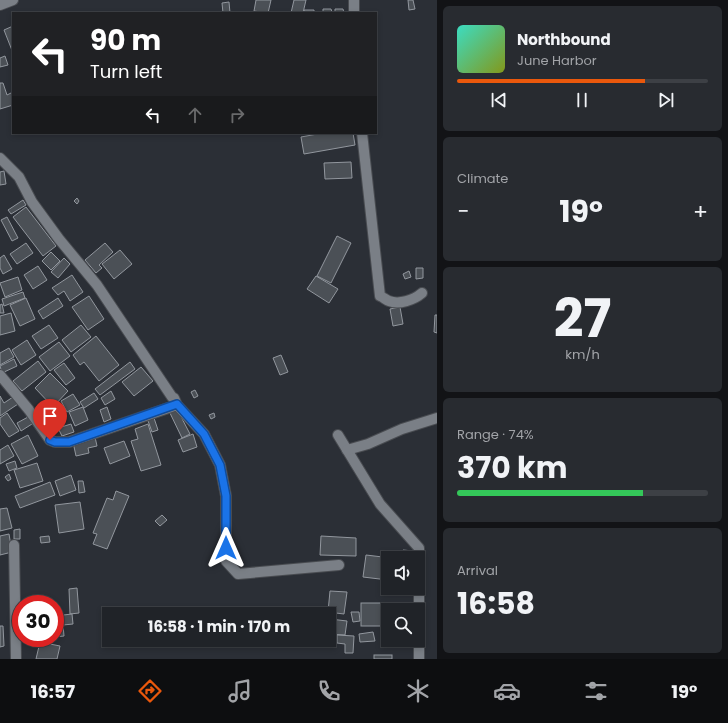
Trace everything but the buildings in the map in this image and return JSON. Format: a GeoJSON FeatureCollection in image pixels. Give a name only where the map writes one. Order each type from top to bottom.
{"type":"FeatureCollection","features":[{"type":"Feature","properties":{"kind":"street"},"geometry":{"type":"LineString","coordinates":[[0,5],[13,0]]}},
{"type":"Feature","properties":{"kind":"street"},"geometry":{"type":"LineString","coordinates":[[354,0],[354,12]]}},
{"type":"Feature","properties":{"kind":"street"},"geometry":{"type":"LineString","coordinates":[[362,134],[380,296],[390,301],[399,303],[418,297],[422,294]]}},
{"type":"Feature","properties":{"kind":"street"},"geometry":{"type":"LineString","coordinates":[[0,158],[19,177],[32,202],[59,239],[97,285],[177,404],[204,434],[220,465],[226,496],[226,561],[238,574],[339,566]]}},
{"type":"Feature","properties":{"kind":"street"},"geometry":{"type":"LineString","coordinates":[[0,376],[29,410],[50,440],[55,442],[69,442],[177,404]]}},
{"type":"Feature","properties":{"kind":"street"},"geometry":{"type":"LineString","coordinates":[[347,450],[368,444],[402,429],[437,418]]}},
{"type":"Feature","properties":{"kind":"street"},"geometry":{"type":"LineString","coordinates":[[338,435],[380,504],[419,548],[419,659]]}},
{"type":"Feature","properties":{"kind":"street"},"geometry":{"type":"LineString","coordinates":[[14,545],[16,659]]}},
{"type":"Feature","properties":{"kind":"route"},"geometry":{"type":"LineString","coordinates":[[50,440],[55,442],[69,442],[177,404],[204,434],[220,465],[226,496],[226,548]]}}]}
